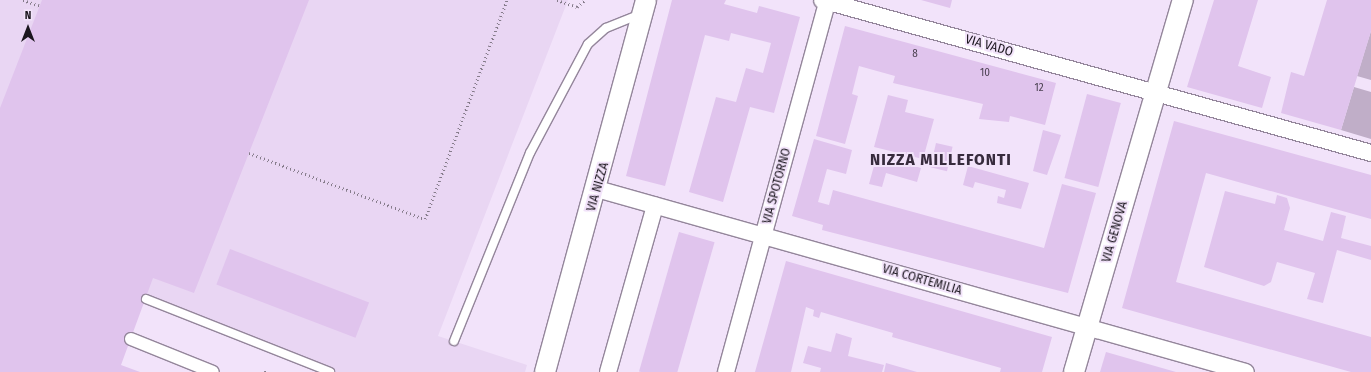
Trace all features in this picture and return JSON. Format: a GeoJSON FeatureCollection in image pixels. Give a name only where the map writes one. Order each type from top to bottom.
{"type":"FeatureCollection","features":[{"type":"Feature","properties":{"kind":"street","name":"VIA GENOVA"},"geometry":{"type":"LineString","coordinates":[[1074,372],[1183,0]]}},
{"type":"Feature","properties":{"kind":"street","name":"VIA VADO"},"geometry":{"type":"LineString","coordinates":[[826,1],[1155,93]]}},
{"type":"Feature","properties":{"kind":"street","name":"VIA SPOTORNO"},"geometry":{"type":"LineString","coordinates":[[726,372],[826,1]]}},
{"type":"Feature","properties":{"kind":"street","name":"VIA NIZZA"},"geometry":{"type":"LineString","coordinates":[[545,372],[597,189],[644,6]]}},
{"type":"Feature","properties":{"kind":"street"},"geometry":{"type":"LineString","coordinates":[[1155,93],[1371,153]]}},
{"type":"Feature","properties":{"kind":"street","name":"VIA CORTEMILIA"},"geometry":{"type":"LineString","coordinates":[[597,189],[1246,372]]}},
{"type":"Feature","properties":{"kind":"street"},"geometry":{"type":"LineString","coordinates":[[608,372],[655,206]]}},
{"type":"Feature","properties":{"kind":"street"},"geometry":{"type":"LineString","coordinates":[[131,339],[213,372]]}},
{"type":"Feature","properties":{"kind":"lane"},"geometry":{"type":"LineString","coordinates":[[454,341],[530,153],[588,44],[606,28],[644,6]]}},
{"type":"Feature","properties":{"kind":"lane"},"geometry":{"type":"LineString","coordinates":[[146,299],[330,372]]}},
{"type":"Feature","properties":{"kind":"path"},"geometry":{"type":"LineString","coordinates":[[23,0],[40,6]]}},
{"type":"Feature","properties":{"kind":"path"},"geometry":{"type":"LineString","coordinates":[[249,153],[425,219],[507,0]]}},
{"type":"Feature","properties":{"kind":"path"},"geometry":{"type":"LineString","coordinates":[[557,0],[577,7],[585,0]]}},
{"type":"Feature","properties":{"kind":"shaded area"},"geometry":{"type":"Polygon","coordinates":[[[0,0],[568,0],[438,336],[527,365],[525,372],[322,372],[0,238],[0,0]]]}},
{"type":"Feature","properties":{"kind":"shaded area"},"geometry":{"type":"Polygon","coordinates":[[[1371,31],[1371,80],[1357,76],[1371,31]]]}},
{"type":"Feature","properties":{"kind":"shaded area"},"geometry":{"type":"Polygon","coordinates":[[[1354,87],[1371,92],[1371,139],[1341,130],[1354,87]]]}},
{"type":"Feature","properties":{"kind":"building"},"geometry":{"type":"Polygon","coordinates":[[[42,0],[309,0],[194,293],[153,278],[121,365],[140,372],[0,372],[0,108],[42,0]]]}},
{"type":"Feature","properties":{"kind":"building"},"geometry":{"type":"Polygon","coordinates":[[[672,0],[726,0],[724,4],[757,13],[759,6],[800,17],[774,113],[750,107],[723,202],[689,192],[716,97],[736,102],[746,68],[763,73],[771,43],[731,33],[729,41],[705,35],[665,186],[626,176],[672,0]]]}},
{"type":"Feature","properties":{"kind":"building"},"geometry":{"type":"Polygon","coordinates":[[[921,0],[952,0],[950,8],[921,0]]]}},
{"type":"Feature","properties":{"kind":"building"},"geometry":{"type":"Polygon","coordinates":[[[1214,0],[1258,0],[1238,66],[1271,77],[1262,108],[1187,87],[1214,0]]]}},
{"type":"Feature","properties":{"kind":"building"},"geometry":{"type":"Polygon","coordinates":[[[1327,0],[1371,0],[1371,31],[1341,130],[1281,113],[1291,72],[1304,76],[1327,0]]]}},
{"type":"Feature","properties":{"kind":"building"},"geometry":{"type":"Polygon","coordinates":[[[845,26],[1056,83],[1045,125],[1010,116],[1009,122],[979,119],[983,104],[893,83],[895,76],[859,66],[852,94],[858,96],[845,144],[816,136],[845,26]]]}},
{"type":"Feature","properties":{"kind":"building"},"geometry":{"type":"Polygon","coordinates":[[[1087,94],[1121,103],[1098,187],[1064,178],[1087,94]]]}},
{"type":"Feature","properties":{"kind":"building"},"geometry":{"type":"Polygon","coordinates":[[[888,95],[908,100],[905,112],[934,119],[923,159],[874,147],[888,95]]]}},
{"type":"Feature","properties":{"kind":"building"},"geometry":{"type":"Polygon","coordinates":[[[1174,121],[1371,175],[1371,219],[1206,173],[1176,282],[1371,337],[1371,372],[1351,372],[1122,308],[1174,121]]]}},
{"type":"Feature","properties":{"kind":"building"},"geometry":{"type":"Polygon","coordinates":[[[1043,130],[1061,135],[1047,175],[1033,171],[1043,130]]]}},
{"type":"Feature","properties":{"kind":"building"},"geometry":{"type":"Polygon","coordinates":[[[814,139],[852,150],[846,174],[827,169],[818,202],[829,205],[833,190],[1044,248],[1062,184],[1096,193],[1068,293],[822,230],[823,225],[792,216],[814,139]]]}},
{"type":"Feature","properties":{"kind":"building"},"geometry":{"type":"Polygon","coordinates":[[[936,143],[953,147],[947,171],[930,167],[936,143]]]}},
{"type":"Feature","properties":{"kind":"building"},"geometry":{"type":"Polygon","coordinates":[[[877,155],[921,168],[917,182],[886,173],[882,187],[869,184],[877,155]]]}},
{"type":"Feature","properties":{"kind":"building"},"geometry":{"type":"Polygon","coordinates":[[[968,166],[1029,183],[1021,209],[997,203],[998,196],[1004,198],[1006,190],[975,182],[973,188],[963,185],[968,166]]]}},
{"type":"Feature","properties":{"kind":"building"},"geometry":{"type":"Polygon","coordinates":[[[1225,191],[1275,204],[1277,195],[1287,198],[1290,208],[1284,230],[1323,241],[1331,212],[1346,216],[1341,238],[1371,246],[1371,260],[1337,250],[1323,303],[1307,299],[1315,273],[1277,262],[1271,282],[1264,286],[1204,267],[1225,191]]]}},
{"type":"Feature","properties":{"kind":"building"},"geometry":{"type":"Polygon","coordinates":[[[679,232],[715,242],[677,372],[639,371],[679,232]]]}},
{"type":"Feature","properties":{"kind":"building"},"geometry":{"type":"Polygon","coordinates":[[[230,249],[369,302],[355,338],[216,284],[230,249]]]}},
{"type":"Feature","properties":{"kind":"building"},"geometry":{"type":"Polygon","coordinates":[[[786,261],[1052,337],[1042,372],[1000,372],[1001,368],[892,337],[893,333],[821,312],[819,318],[813,316],[814,310],[806,307],[791,372],[755,372],[786,261]]]}},
{"type":"Feature","properties":{"kind":"building"},"geometry":{"type":"Polygon","coordinates":[[[836,333],[852,338],[848,356],[884,365],[882,372],[820,372],[821,368],[803,363],[808,346],[831,352],[836,333]]]}},
{"type":"Feature","properties":{"kind":"building"},"geometry":{"type":"Polygon","coordinates":[[[1106,352],[1176,372],[1100,372],[1106,352]]]}},
{"type":"Feature","properties":{"kind":"building"},"geometry":{"type":"Polygon","coordinates":[[[886,363],[917,372],[884,372],[886,363]]]}},
{"type":"Feature","properties":{"kind":"district","name":"NIZZA MILLEFONTI"},"geometry":{"type":"Point","coordinates":[941,160]}}]}
